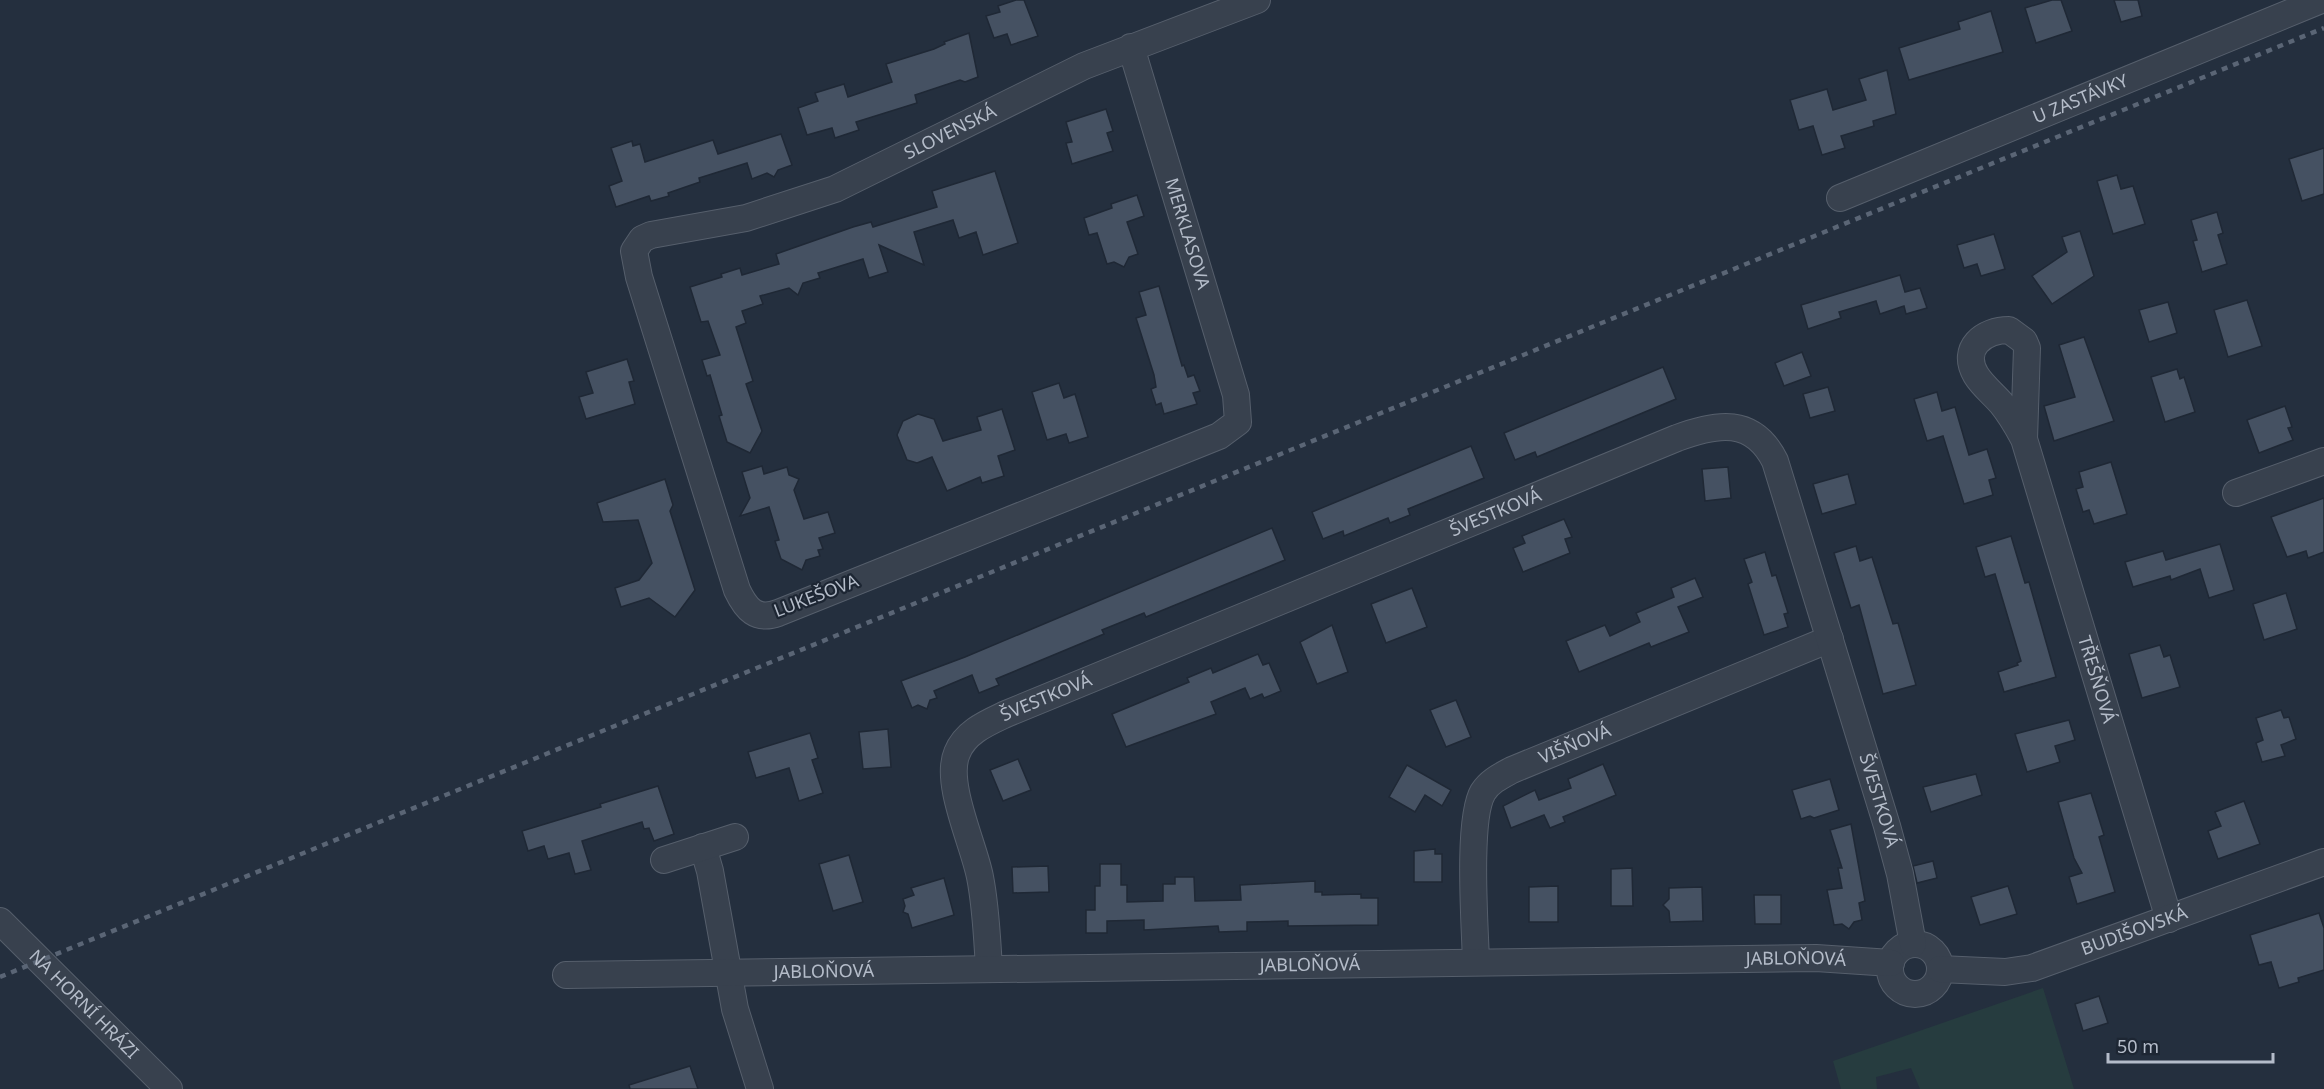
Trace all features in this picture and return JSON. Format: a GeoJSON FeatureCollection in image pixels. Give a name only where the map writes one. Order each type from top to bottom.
{"type":"FeatureCollection","features":[{"type":"Feature","properties":{"kind":"street","name":"SLOVENSKÁ"},"geometry":{"type":"LineString","coordinates":[[637,244],[651,235],[746,218],[835,189],[1040,86],[1131,47],[1257,0]]}},
{"type":"Feature","properties":{"kind":"street","name":"U ZASTÁVKY"},"geometry":{"type":"LineString","coordinates":[[1840,198],[2320,0]]}},
{"type":"Feature","properties":{"kind":"street","name":"MERKLASOVA"},"geometry":{"type":"LineString","coordinates":[[1131,47],[1236,395],[1238,423]]}},
{"type":"Feature","properties":{"kind":"street","name":"LUKEŠOVA"},"geometry":{"type":"LineString","coordinates":[[637,244],[634,251],[639,276],[734,579],[743,603],[753,614],[778,613],[1220,436],[1238,423]]}},
{"type":"Feature","properties":{"kind":"street","name":"ŠVESTKOVÁ"},"geometry":{"type":"LineString","coordinates":[[989,968],[987,924],[981,878],[954,780],[956,754],[973,732],[1006,714],[1677,438],[1707,428],[1733,426],[1759,438],[1770,451],[1780,476],[1894,848],[1914,944]]}},
{"type":"Feature","properties":{"kind":"street","name":"TŘEŠŇOVÁ"},"geometry":{"type":"LineString","coordinates":[[2024,439],[2169,920]]}},
{"type":"Feature","properties":{"kind":"street"},"geometry":{"type":"LineString","coordinates":[[2236,493],[2324,461]]}},
{"type":"Feature","properties":{"kind":"street","name":"VIŠŇOVÁ"},"geometry":{"type":"LineString","coordinates":[[1476,962],[1474,826],[1480,799],[1491,782],[1512,770],[1830,639]]}},
{"type":"Feature","properties":{"kind":"street"},"geometry":{"type":"LineString","coordinates":[[664,860],[735,837]]}},
{"type":"Feature","properties":{"kind":"street"},"geometry":{"type":"LineString","coordinates":[[703,847],[710,871],[735,1009],[760,1089]]}},
{"type":"Feature","properties":{"kind":"street","name":"BUDIŠOVSKÁ"},"geometry":{"type":"LineString","coordinates":[[1940,969],[2019,970],[2169,920],[2324,862]]}},
{"type":"Feature","properties":{"kind":"street","name":"NA HORNÍ HRÁZI"},"geometry":{"type":"LineString","coordinates":[[0,921],[169,1089]]}},
{"type":"Feature","properties":{"kind":"street"},"geometry":{"type":"LineString","coordinates":[[1914,944],[1931,950],[1937,957],[1940,969],[1934,986],[1923,993],[1914,994],[1902,990],[1895,984],[1890,972],[1891,963],[1899,950],[1914,944]]}},
{"type":"Feature","properties":{"kind":"street","name":"JABLOŇOVÁ"},"geometry":{"type":"LineString","coordinates":[[566,975],[729,975],[989,968],[1816,958],[1891,963]]}},
{"type":"Feature","properties":{"kind":"green space"},"geometry":{"type":"Polygon","coordinates":[[[2043,988],[2074,1089],[1920,1089],[1911,1068],[1876,1077],[1877,1089],[1841,1089],[1833,1061],[2043,988]]]}},
{"type":"Feature","properties":{"kind":"building"},"geometry":{"type":"Polygon","coordinates":[[[1024,0],[1038,36],[1011,45],[1007,34],[994,38],[986,16],[1000,12],[998,6],[1024,0]]]}},
{"type":"Feature","properties":{"kind":"building"},"geometry":{"type":"Polygon","coordinates":[[[2052,0],[2061,0],[2072,31],[2036,43],[2025,8],[2052,0]]]}},
{"type":"Feature","properties":{"kind":"building"},"geometry":{"type":"Polygon","coordinates":[[[2114,0],[2138,0],[2142,16],[2121,22],[2114,0]]]}},
{"type":"Feature","properties":{"kind":"building"},"geometry":{"type":"Polygon","coordinates":[[[1991,11],[2003,52],[1909,80],[1899,48],[1960,29],[1958,22],[1991,11]]]}},
{"type":"Feature","properties":{"kind":"building"},"geometry":{"type":"Polygon","coordinates":[[[969,33],[978,77],[965,82],[960,80],[915,95],[917,103],[856,122],[859,130],[835,138],[832,128],[807,135],[798,108],[818,101],[815,93],[844,84],[848,97],[892,82],[886,64],[934,49],[945,44],[944,42],[969,33]]]}},
{"type":"Feature","properties":{"kind":"building"},"geometry":{"type":"Polygon","coordinates":[[[1887,70],[1896,114],[1873,121],[1874,126],[1841,136],[1845,148],[1822,155],[1813,126],[1799,130],[1790,100],[1827,89],[1833,110],[1866,100],[1859,79],[1887,70]]]}},
{"type":"Feature","properties":{"kind":"building"},"geometry":{"type":"Polygon","coordinates":[[[1106,109],[1113,131],[1107,133],[1113,151],[1072,164],[1066,143],[1072,142],[1066,122],[1106,109]]]}},
{"type":"Feature","properties":{"kind":"building"},"geometry":{"type":"Polygon","coordinates":[[[781,134],[792,165],[778,170],[774,177],[767,173],[752,179],[747,163],[699,178],[700,182],[668,193],[669,196],[651,201],[649,196],[616,207],[609,186],[622,181],[611,148],[632,141],[633,146],[640,144],[645,162],[713,140],[718,154],[781,134]]]}},
{"type":"Feature","properties":{"kind":"building"},"geometry":{"type":"Polygon","coordinates":[[[2324,148],[2324,194],[2302,201],[2289,159],[2324,148]]]}},
{"type":"Feature","properties":{"kind":"building"},"geometry":{"type":"Polygon","coordinates":[[[995,171],[1018,243],[983,255],[976,232],[959,238],[953,220],[914,232],[924,265],[879,245],[888,272],[869,278],[863,259],[818,273],[820,278],[803,283],[798,295],[789,288],[760,296],[763,304],[742,311],[746,323],[736,327],[753,381],[746,384],[762,431],[750,453],[727,442],[710,375],[707,376],[702,360],[720,355],[708,321],[701,322],[690,287],[722,277],[721,274],[740,268],[742,275],[779,264],[776,254],[853,227],[871,222],[873,227],[937,207],[932,191],[995,171]]]}},
{"type":"Feature","properties":{"kind":"building"},"geometry":{"type":"Polygon","coordinates":[[[2117,175],[2121,189],[2133,186],[2145,224],[2113,234],[2097,181],[2117,175]]]}},
{"type":"Feature","properties":{"kind":"building"},"geometry":{"type":"Polygon","coordinates":[[[1137,195],[1144,216],[1127,222],[1138,254],[1129,257],[1124,267],[1114,262],[1107,264],[1097,233],[1089,235],[1084,218],[1112,208],[1111,204],[1137,195]]]}},
{"type":"Feature","properties":{"kind":"building"},"geometry":{"type":"Polygon","coordinates":[[[2217,212],[2223,233],[2218,235],[2227,264],[2202,272],[2193,241],[2197,240],[2191,220],[2217,212]]]}},
{"type":"Feature","properties":{"kind":"building"},"geometry":{"type":"Polygon","coordinates":[[[2080,231],[2094,276],[2052,304],[2032,276],[2067,252],[2062,237],[2080,231]]]}},
{"type":"Feature","properties":{"kind":"building"},"geometry":{"type":"Polygon","coordinates":[[[1994,234],[2005,269],[1981,276],[1977,264],[1964,268],[1957,245],[1994,234]]]}},
{"type":"Feature","properties":{"kind":"building"},"geometry":{"type":"Polygon","coordinates":[[[1900,275],[1905,292],[1920,288],[1927,308],[1906,314],[1904,306],[1880,314],[1876,301],[1839,312],[1841,318],[1808,329],[1801,305],[1900,275]]]}},
{"type":"Feature","properties":{"kind":"building"},"geometry":{"type":"Polygon","coordinates":[[[1159,286],[1182,366],[1184,365],[1188,377],[1194,375],[1200,391],[1193,393],[1197,404],[1164,414],[1161,403],[1156,405],[1151,389],[1156,387],[1154,375],[1136,318],[1146,315],[1139,292],[1159,286]]]}},
{"type":"Feature","properties":{"kind":"building"},"geometry":{"type":"Polygon","coordinates":[[[2247,300],[2262,346],[2228,357],[2214,310],[2247,300]]]}},
{"type":"Feature","properties":{"kind":"building"},"geometry":{"type":"Polygon","coordinates":[[[2168,302],[2177,333],[2149,342],[2139,310],[2168,302]]]}},
{"type":"Feature","properties":{"kind":"building"},"geometry":{"type":"Polygon","coordinates":[[[2084,337],[2114,421],[2054,441],[2044,406],[2075,397],[2059,345],[2084,337]]]}},
{"type":"Feature","properties":{"kind":"building"},"geometry":{"type":"Polygon","coordinates":[[[1802,352],[1811,376],[1784,386],[1775,363],[1802,352]]]}},
{"type":"Feature","properties":{"kind":"building"},"geometry":{"type":"Polygon","coordinates":[[[627,359],[634,381],[629,382],[635,404],[586,419],[579,397],[593,393],[586,372],[627,359]]]}},
{"type":"Feature","properties":{"kind":"building"},"geometry":{"type":"Polygon","coordinates":[[[1663,367],[1676,399],[1537,457],[1535,452],[1515,460],[1504,433],[1663,367]]]}},
{"type":"Feature","properties":{"kind":"building"},"geometry":{"type":"Polygon","coordinates":[[[2177,369],[2180,379],[2184,377],[2195,412],[2165,422],[2151,377],[2177,369]]]}},
{"type":"Feature","properties":{"kind":"building"},"geometry":{"type":"Polygon","coordinates":[[[1059,383],[1064,398],[1075,394],[1088,437],[1069,443],[1066,434],[1047,440],[1032,392],[1059,383]]]}},
{"type":"Feature","properties":{"kind":"building"},"geometry":{"type":"Polygon","coordinates":[[[1828,387],[1835,411],[1810,418],[1803,394],[1828,387]]]}},
{"type":"Feature","properties":{"kind":"building"},"geometry":{"type":"Polygon","coordinates":[[[1937,392],[1942,411],[1955,407],[1969,455],[1987,449],[1996,478],[1989,480],[1993,495],[1964,504],[1943,436],[1927,441],[1914,399],[1937,392]]]}},
{"type":"Feature","properties":{"kind":"building"},"geometry":{"type":"Polygon","coordinates":[[[2285,406],[2292,427],[2288,428],[2293,440],[2259,453],[2247,420],[2285,406]]]}},
{"type":"Feature","properties":{"kind":"building"},"geometry":{"type":"Polygon","coordinates":[[[1002,409],[1015,450],[998,456],[1004,476],[982,483],[980,477],[947,491],[932,457],[917,463],[907,460],[897,435],[903,421],[918,414],[934,419],[943,441],[981,430],[977,417],[1002,409]]]}},
{"type":"Feature","properties":{"kind":"building"},"geometry":{"type":"Polygon","coordinates":[[[1471,446],[1484,478],[1408,509],[1410,515],[1390,523],[1388,518],[1344,536],[1343,531],[1323,539],[1312,512],[1471,446]]]}},
{"type":"Feature","properties":{"kind":"building"},"geometry":{"type":"Polygon","coordinates":[[[2111,462],[2127,514],[2094,524],[2089,510],[2083,512],[2076,489],[2083,487],[2079,472],[2111,462]]]}},
{"type":"Feature","properties":{"kind":"building"},"geometry":{"type":"Polygon","coordinates":[[[762,466],[764,474],[787,467],[789,475],[799,479],[794,490],[804,519],[828,512],[835,533],[819,538],[823,549],[818,550],[820,556],[806,560],[802,570],[781,559],[775,541],[779,540],[769,507],[740,516],[750,498],[742,472],[762,466]]]}},
{"type":"Feature","properties":{"kind":"building"},"geometry":{"type":"Polygon","coordinates":[[[1728,467],[1731,498],[1705,501],[1702,469],[1728,467]]]}},
{"type":"Feature","properties":{"kind":"building"},"geometry":{"type":"Polygon","coordinates":[[[1848,474],[1856,504],[1822,514],[1813,484],[1848,474]]]}},
{"type":"Feature","properties":{"kind":"building"},"geometry":{"type":"Polygon","coordinates":[[[665,479],[673,505],[670,511],[695,590],[675,617],[649,598],[621,607],[615,588],[639,580],[652,563],[638,520],[603,522],[597,503],[665,479]]]}},
{"type":"Feature","properties":{"kind":"building"},"geometry":{"type":"Polygon","coordinates":[[[2324,498],[2324,552],[2308,558],[2306,551],[2287,557],[2271,517],[2324,498]]]}},
{"type":"Feature","properties":{"kind":"building"},"geometry":{"type":"Polygon","coordinates":[[[1564,519],[1572,537],[1565,539],[1570,553],[1523,572],[1513,548],[1525,543],[1522,536],[1564,519]]]}},
{"type":"Feature","properties":{"kind":"building"},"geometry":{"type":"Polygon","coordinates":[[[1272,528],[1285,560],[1146,617],[1144,613],[1102,630],[1104,634],[996,679],[999,685],[979,693],[972,675],[934,691],[937,698],[930,700],[927,709],[918,705],[912,708],[901,681],[965,657],[1272,528]]]}},
{"type":"Feature","properties":{"kind":"building"},"geometry":{"type":"Polygon","coordinates":[[[2011,536],[2025,583],[2029,582],[2056,677],[2004,692],[1998,672],[2018,665],[2017,663],[2021,661],[1995,574],[1985,577],[1976,547],[2011,536]]]}},
{"type":"Feature","properties":{"kind":"building"},"geometry":{"type":"Polygon","coordinates":[[[2220,544],[2234,590],[2209,598],[2200,569],[2171,580],[2170,576],[2133,587],[2125,562],[2163,551],[2166,560],[2220,544]]]}},
{"type":"Feature","properties":{"kind":"building"},"geometry":{"type":"Polygon","coordinates":[[[1856,546],[1860,561],[1872,557],[1893,624],[1898,623],[1916,685],[1883,694],[1859,605],[1851,608],[1834,553],[1856,546]]]}},
{"type":"Feature","properties":{"kind":"building"},"geometry":{"type":"Polygon","coordinates":[[[1765,552],[1772,576],[1776,575],[1788,613],[1784,614],[1788,627],[1764,635],[1748,584],[1752,582],[1744,559],[1765,552]]]}},
{"type":"Feature","properties":{"kind":"building"},"geometry":{"type":"Polygon","coordinates":[[[1695,578],[1703,597],[1678,607],[1689,632],[1651,647],[1649,643],[1579,672],[1566,641],[1605,625],[1610,636],[1640,622],[1636,613],[1674,597],[1671,588],[1695,578]]]}},
{"type":"Feature","properties":{"kind":"building"},"geometry":{"type":"Polygon","coordinates":[[[1412,588],[1427,627],[1386,643],[1371,604],[1412,588]]]}},
{"type":"Feature","properties":{"kind":"building"},"geometry":{"type":"Polygon","coordinates":[[[2286,593],[2297,629],[2264,640],[2253,604],[2286,593]]]}},
{"type":"Feature","properties":{"kind":"building"},"geometry":{"type":"Polygon","coordinates":[[[1332,625],[1348,672],[1317,684],[1300,642],[1332,625]]]}},
{"type":"Feature","properties":{"kind":"building"},"geometry":{"type":"Polygon","coordinates":[[[2160,645],[2164,657],[2170,655],[2180,687],[2142,698],[2129,654],[2160,645]]]}},
{"type":"Feature","properties":{"kind":"building"},"geometry":{"type":"Polygon","coordinates":[[[1258,654],[1263,665],[1269,663],[1281,691],[1264,698],[1262,694],[1250,699],[1245,688],[1211,702],[1216,714],[1126,747],[1112,714],[1189,682],[1187,678],[1211,668],[1213,673],[1258,654]]]}},
{"type":"Feature","properties":{"kind":"building"},"geometry":{"type":"Polygon","coordinates":[[[1456,700],[1471,737],[1446,747],[1430,710],[1456,700]]]}},
{"type":"Feature","properties":{"kind":"building"},"geometry":{"type":"Polygon","coordinates":[[[2281,710],[2284,718],[2289,717],[2296,739],[2281,745],[2285,756],[2262,762],[2256,743],[2263,740],[2256,718],[2281,710]]]}},
{"type":"Feature","properties":{"kind":"building"},"geometry":{"type":"Polygon","coordinates":[[[2069,720],[2075,740],[2055,746],[2060,762],[2027,772],[2015,734],[2069,720]]]}},
{"type":"Feature","properties":{"kind":"building"},"geometry":{"type":"Polygon","coordinates":[[[888,729],[891,767],[863,769],[859,732],[888,729]]]}},
{"type":"Feature","properties":{"kind":"building"},"geometry":{"type":"Polygon","coordinates":[[[810,733],[818,758],[812,760],[823,793],[799,801],[789,768],[756,778],[748,752],[810,733]]]}},
{"type":"Feature","properties":{"kind":"building"},"geometry":{"type":"Polygon","coordinates":[[[1018,759],[1031,790],[1003,801],[990,770],[1018,759]]]}},
{"type":"Feature","properties":{"kind":"building"},"geometry":{"type":"Polygon","coordinates":[[[1603,764],[1616,795],[1563,817],[1565,822],[1550,828],[1544,815],[1511,828],[1503,806],[1535,790],[1539,800],[1571,788],[1568,779],[1603,764]]]}},
{"type":"Feature","properties":{"kind":"building"},"geometry":{"type":"Polygon","coordinates":[[[1407,765],[1451,790],[1442,806],[1425,795],[1415,812],[1389,797],[1407,765]]]}},
{"type":"Feature","properties":{"kind":"building"},"geometry":{"type":"Polygon","coordinates":[[[1976,774],[1982,795],[1931,812],[1923,787],[1976,774]]]}},
{"type":"Feature","properties":{"kind":"building"},"geometry":{"type":"Polygon","coordinates":[[[1830,779],[1839,810],[1814,818],[1810,816],[1801,819],[1792,790],[1830,779]]]}},
{"type":"Feature","properties":{"kind":"building"},"geometry":{"type":"Polygon","coordinates":[[[658,786],[674,834],[654,841],[649,828],[644,829],[642,822],[582,841],[591,870],[575,874],[569,853],[548,859],[544,846],[528,851],[522,831],[601,807],[600,804],[658,786]]]}},
{"type":"Feature","properties":{"kind":"building"},"geometry":{"type":"Polygon","coordinates":[[[2091,793],[2104,835],[2099,837],[2115,892],[2077,904],[2069,877],[2082,873],[2074,858],[2058,802],[2091,793]]]}},
{"type":"Feature","properties":{"kind":"building"},"geometry":{"type":"Polygon","coordinates":[[[2244,801],[2260,844],[2218,859],[2208,831],[2221,826],[2215,812],[2244,801]]]}},
{"type":"Feature","properties":{"kind":"building"},"geometry":{"type":"Polygon","coordinates":[[[1851,824],[1865,901],[1859,903],[1862,920],[1854,922],[1849,929],[1842,924],[1834,925],[1827,890],[1842,888],[1838,868],[1842,868],[1830,830],[1851,824]]]}},
{"type":"Feature","properties":{"kind":"building"},"geometry":{"type":"Polygon","coordinates":[[[1435,849],[1435,854],[1442,854],[1442,882],[1414,882],[1414,851],[1435,849]]]}},
{"type":"Feature","properties":{"kind":"building"},"geometry":{"type":"Polygon","coordinates":[[[849,855],[863,902],[833,911],[819,864],[849,855]]]}},
{"type":"Feature","properties":{"kind":"building"},"geometry":{"type":"Polygon","coordinates":[[[1933,861],[1937,878],[1917,883],[1913,866],[1933,861]]]}},
{"type":"Feature","properties":{"kind":"building"},"geometry":{"type":"Polygon","coordinates":[[[1100,864],[1121,864],[1121,885],[1127,885],[1127,902],[1163,901],[1163,884],[1175,884],[1175,877],[1194,877],[1195,901],[1241,900],[1240,885],[1315,881],[1315,892],[1322,892],[1322,895],[1361,894],[1361,898],[1378,898],[1378,925],[1288,926],[1288,921],[1247,922],[1247,931],[1219,932],[1218,926],[1144,930],[1144,920],[1107,921],[1107,933],[1086,933],[1086,910],[1095,910],[1095,886],[1100,886],[1100,864]]]}},
{"type":"Feature","properties":{"kind":"building"},"geometry":{"type":"Polygon","coordinates":[[[1048,866],[1049,892],[1013,893],[1012,867],[1048,866]]]}},
{"type":"Feature","properties":{"kind":"building"},"geometry":{"type":"Polygon","coordinates":[[[1632,868],[1633,906],[1611,906],[1611,869],[1632,868]]]}},
{"type":"Feature","properties":{"kind":"building"},"geometry":{"type":"Polygon","coordinates":[[[944,878],[954,915],[912,928],[908,914],[903,912],[905,906],[903,899],[914,895],[911,888],[944,878]]]}},
{"type":"Feature","properties":{"kind":"building"},"geometry":{"type":"Polygon","coordinates":[[[1558,886],[1558,922],[1529,922],[1529,887],[1558,886]]]}},
{"type":"Feature","properties":{"kind":"building"},"geometry":{"type":"Polygon","coordinates":[[[2008,886],[2017,914],[1980,925],[1971,897],[2008,886]]]}},
{"type":"Feature","properties":{"kind":"building"},"geometry":{"type":"Polygon","coordinates":[[[1702,887],[1703,921],[1670,922],[1669,911],[1663,905],[1669,899],[1669,888],[1702,887]]]}},
{"type":"Feature","properties":{"kind":"building"},"geometry":{"type":"Polygon","coordinates":[[[1754,895],[1781,895],[1781,924],[1755,924],[1754,895]]]}},
{"type":"Feature","properties":{"kind":"building"},"geometry":{"type":"Polygon","coordinates":[[[2319,913],[2324,928],[2324,970],[2298,978],[2299,982],[2279,988],[2271,962],[2259,965],[2250,935],[2319,913]]]}},
{"type":"Feature","properties":{"kind":"building"},"geometry":{"type":"Polygon","coordinates":[[[2099,996],[2108,1023],[2083,1031],[2075,1004],[2099,996]]]}},
{"type":"Feature","properties":{"kind":"building"},"geometry":{"type":"Polygon","coordinates":[[[690,1066],[698,1089],[630,1089],[629,1085],[690,1066]]]}},
{"type":"Feature","properties":{"kind":"railway"},"geometry":{"type":"LineString","coordinates":[[0,977],[2324,28]]}}]}
